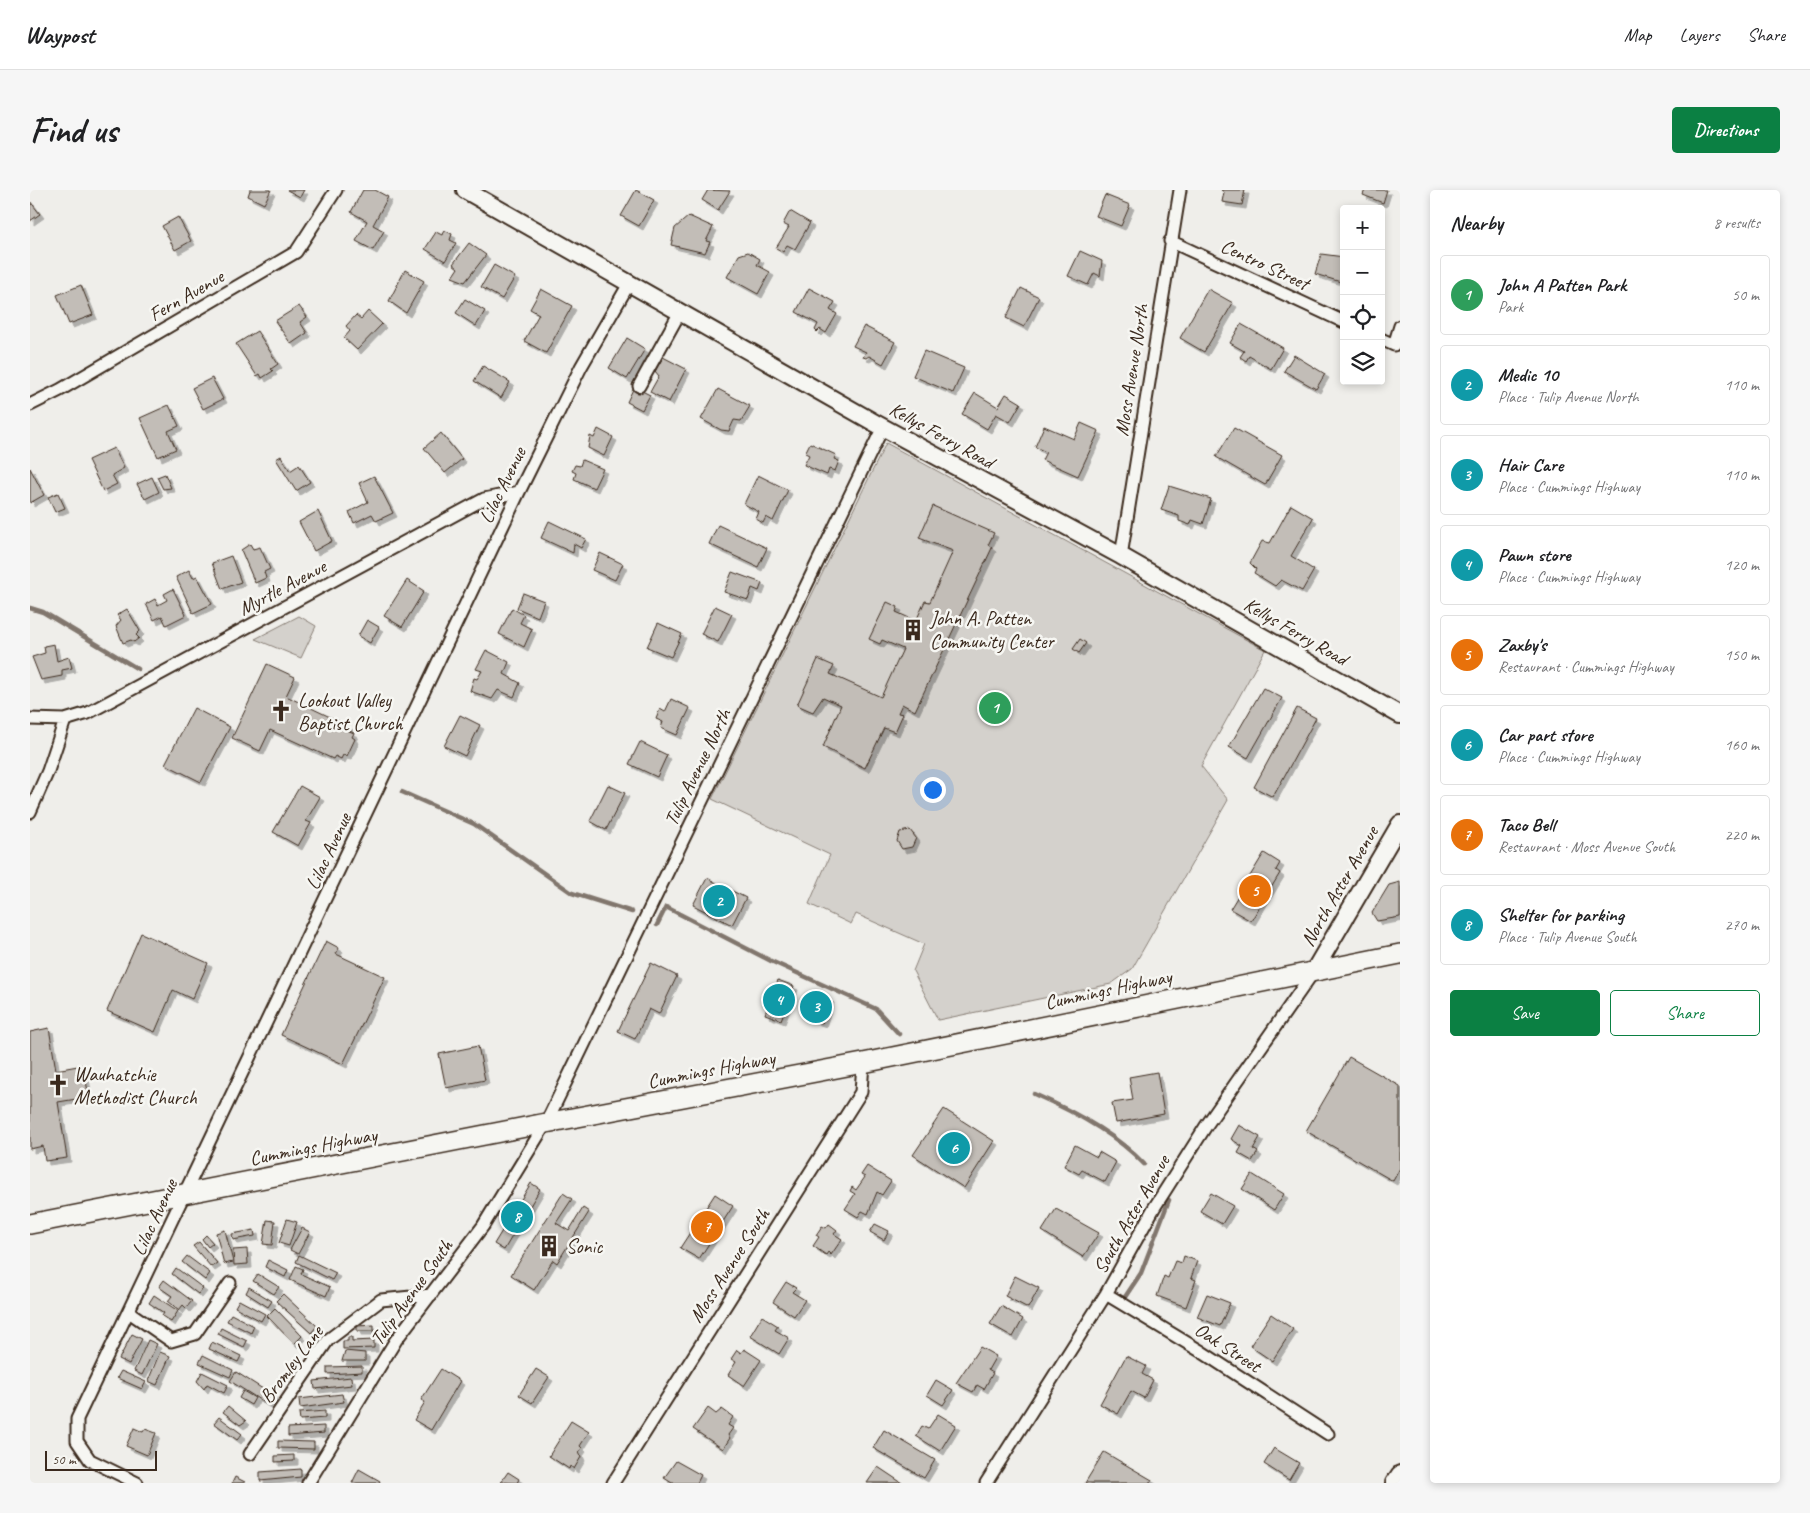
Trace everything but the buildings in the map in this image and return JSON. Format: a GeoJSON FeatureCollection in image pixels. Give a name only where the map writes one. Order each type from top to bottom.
{"type":"FeatureCollection","features":[{"type":"Feature","properties":{"kind":"main road","name":"Cummings Highway"},"geometry":{"type":"LineString","coordinates":[[30,1224],[863,1063],[1315,969],[1400,954]]}},
{"type":"Feature","properties":{"kind":"street","name":"Fern Avenue"},"geometry":{"type":"LineString","coordinates":[[30,405],[75,381],[296,252],[336,190]]}},
{"type":"Feature","properties":{"kind":"street","name":"Kellys Ferry Road"},"geometry":{"type":"LineString","coordinates":[[465,190],[883,427],[1120,556],[1400,715]]}},
{"type":"Feature","properties":{"kind":"street","name":"Moss Avenue North"},"geometry":{"type":"LineString","coordinates":[[1120,556],[1170,241],[1180,190]]}},
{"type":"Feature","properties":{"kind":"street","name":"Centro Street"},"geometry":{"type":"LineString","coordinates":[[1170,241],[1340,320]]}},
{"type":"Feature","properties":{"kind":"street","name":"Lilac Avenue"},"geometry":{"type":"LineString","coordinates":[[137,1483],[90,1460],[77,1442],[78,1419],[519,492],[581,368],[630,282]]}},
{"type":"Feature","properties":{"kind":"street"},"geometry":{"type":"LineString","coordinates":[[639,386],[680,312]]}},
{"type":"Feature","properties":{"kind":"street"},"geometry":{"type":"LineString","coordinates":[[1383,340],[1394,345],[1400,326]]}},
{"type":"Feature","properties":{"kind":"street","name":"Tulip Avenue North"},"geometry":{"type":"LineString","coordinates":[[546,1123],[883,427]]}},
{"type":"Feature","properties":{"kind":"street","name":"Myrtle Avenue"},"geometry":{"type":"LineString","coordinates":[[30,719],[65,720],[88,713],[484,499],[519,492]]}},
{"type":"Feature","properties":{"kind":"street"},"geometry":{"type":"LineString","coordinates":[[30,812],[48,771],[65,720]]}},
{"type":"Feature","properties":{"kind":"street","name":"North Aster Avenue"},"geometry":{"type":"LineString","coordinates":[[1315,969],[1400,824]]}},
{"type":"Feature","properties":{"kind":"street","name":"South Aster Avenue"},"geometry":{"type":"LineString","coordinates":[[986,1483],[1106,1294],[1154,1208],[1206,1126],[1315,969]]}},
{"type":"Feature","properties":{"kind":"street","name":"Moss Avenue South"},"geometry":{"type":"LineString","coordinates":[[613,1483],[862,1092],[863,1063]]}},
{"type":"Feature","properties":{"kind":"street","name":"Tulip Avenue South"},"geometry":{"type":"LineString","coordinates":[[308,1483],[396,1340],[483,1226],[546,1123]]}},
{"type":"Feature","properties":{"kind":"street"},"geometry":{"type":"LineString","coordinates":[[129,1312],[171,1341],[195,1334],[230,1283]]}},
{"type":"Feature","properties":{"kind":"street","name":"Oak Street"},"geometry":{"type":"LineString","coordinates":[[1106,1294],[1202,1352],[1328,1434]]}},
{"type":"Feature","properties":{"kind":"street","name":"Bromley Lane"},"geometry":{"type":"LineString","coordinates":[[250,1454],[328,1340],[381,1300],[431,1295]]}},
{"type":"Feature","properties":{"kind":"street"},"geometry":{"type":"LineString","coordinates":[[1394,1483],[1400,1474]]}},
{"type":"Feature","properties":{"kind":"shaded area"},"geometry":{"type":"Polygon","coordinates":[[[886,443],[1265,650],[1201,766],[1228,800],[1132,969],[1111,984],[938,1020],[913,971],[924,944],[856,914],[851,924],[809,904],[830,855],[712,799],[886,443]]]}},
{"type":"Feature","properties":{"kind":"shaded area"},"geometry":{"type":"Polygon","coordinates":[[[299,616],[316,626],[301,658],[255,639],[299,616]]]}},
{"type":"Feature","properties":{"kind":"waterway"},"geometry":{"type":"LineString","coordinates":[[30,608],[43,612],[138,669]]}},
{"type":"Feature","properties":{"kind":"waterway"},"geometry":{"type":"LineString","coordinates":[[402,792],[474,824],[572,893],[632,912]]}},
{"type":"Feature","properties":{"kind":"waterway"},"geometry":{"type":"LineString","coordinates":[[657,925],[666,907],[771,961],[876,1009],[899,1034]]}},
{"type":"Feature","properties":{"kind":"waterway"},"geometry":{"type":"LineString","coordinates":[[1034,1094],[1093,1124],[1120,1142],[1144,1164]]}},
{"type":"Feature","properties":{"kind":"waterway"},"geometry":{"type":"LineString","coordinates":[[1125,1297],[1141,1273],[1169,1200]]}},
{"type":"Feature","properties":{"kind":"place","name":"John A. Patten Community Center"},"geometry":{"type":"Point","coordinates":[913,630]}},
{"type":"Feature","properties":{"kind":"place","name":"John A Patten Park"},"geometry":{"type":"Point","coordinates":[995,708]}},
{"type":"Feature","properties":{"kind":"place","name":"Lookout Valley Baptist Church"},"geometry":{"type":"Point","coordinates":[281,711]}},
{"type":"Feature","properties":{"kind":"place","name":"Zaxby's"},"geometry":{"type":"Point","coordinates":[1255,891]}},
{"type":"Feature","properties":{"kind":"place","name":"Medic 10"},"geometry":{"type":"Point","coordinates":[719,901]}},
{"type":"Feature","properties":{"kind":"place","name":"Pawn store"},"geometry":{"type":"Point","coordinates":[779,1000]}},
{"type":"Feature","properties":{"kind":"place","name":"Hair Care"},"geometry":{"type":"Point","coordinates":[816,1007]}},
{"type":"Feature","properties":{"kind":"place","name":"Wauhatchie Methodist Church"},"geometry":{"type":"Point","coordinates":[58,1085]}},
{"type":"Feature","properties":{"kind":"place","name":"Car part store"},"geometry":{"type":"Point","coordinates":[954,1148]}},
{"type":"Feature","properties":{"kind":"place","name":"Shelter for parking"},"geometry":{"type":"Point","coordinates":[517,1217]}},
{"type":"Feature","properties":{"kind":"place","name":"Taco Bell"},"geometry":{"type":"Point","coordinates":[707,1227]}},
{"type":"Feature","properties":{"kind":"place","name":"Sonic"},"geometry":{"type":"Point","coordinates":[549,1246]}}]}
